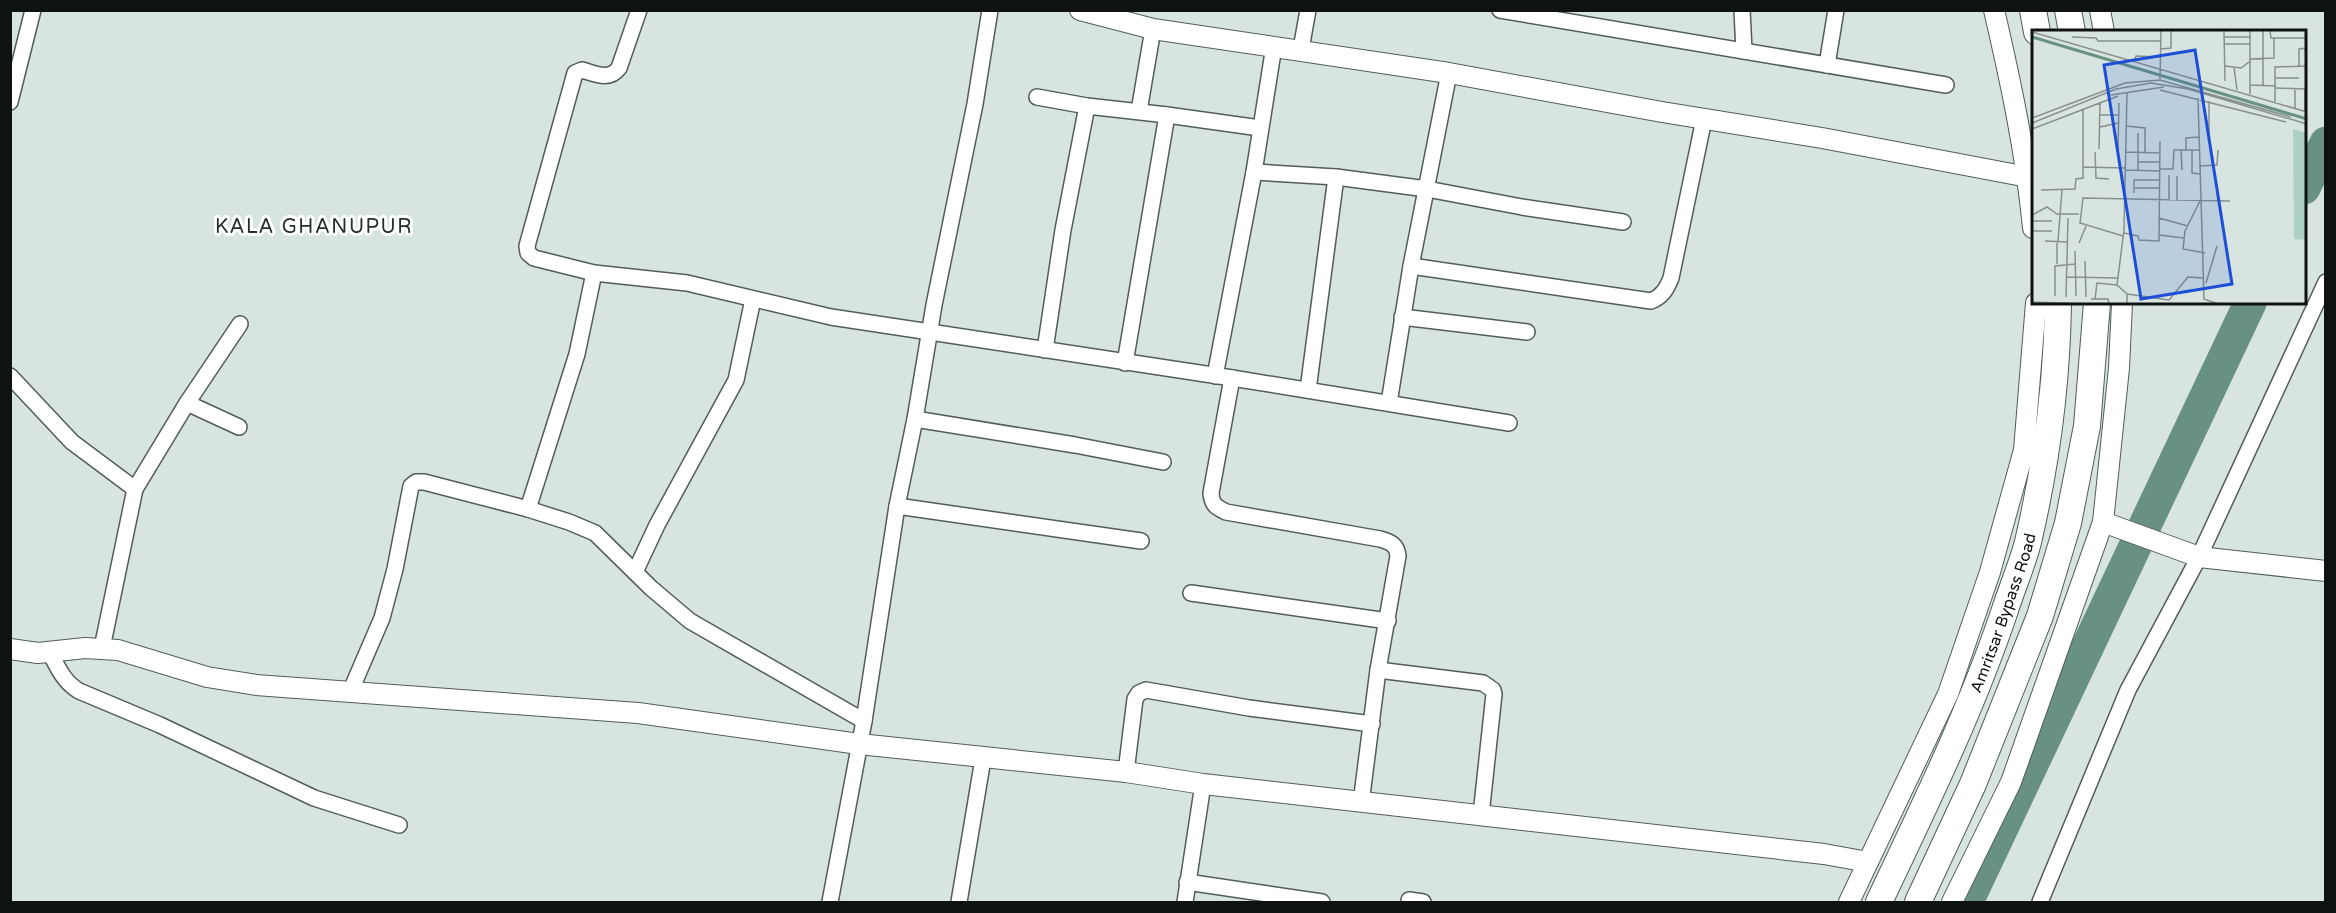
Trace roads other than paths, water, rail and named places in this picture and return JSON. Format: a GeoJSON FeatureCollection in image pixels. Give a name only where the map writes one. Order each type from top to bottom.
{"type":"FeatureCollection","features":[{"type":"Feature","properties":{"kind":"highway"},"geometry":{"type":"LineString","coordinates":[[2033,10],[2037,30]]}},
{"type":"Feature","properties":{"kind":"highway"},"geometry":{"type":"LineString","coordinates":[[2068,10],[2072,30]]}},
{"type":"Feature","properties":{"kind":"highway","name":"Amritsar Bypass Road"},"geometry":{"type":"LineString","coordinates":[[1879,903],[1963,720],[2028,543],[2047,440],[2058,336],[2058,304]]}},
{"type":"Feature","properties":{"kind":"highway"},"geometry":{"type":"LineString","coordinates":[[1918,903],[1973,784],[2040,616],[2068,523],[2087,426],[2097,304]]}},
{"type":"Feature","properties":{"kind":"street"},"geometry":{"type":"LineString","coordinates":[[10,102],[33,10]]}},
{"type":"Feature","properties":{"kind":"street"},"geometry":{"type":"LineString","coordinates":[[639,10],[619,68],[615,72],[608,76],[582,70],[575,73],[527,246],[528,252],[534,258],[594,273],[687,284],[831,317],[1509,423]]}},
{"type":"Feature","properties":{"kind":"street"},"geometry":{"type":"LineString","coordinates":[[830,903],[864,721],[897,506],[915,419],[936,295],[975,104],[990,10]]}},
{"type":"Feature","properties":{"kind":"street"},"geometry":{"type":"LineString","coordinates":[[1080,10],[1153,29],[1449,73],[1822,138],[2028,177]]}},
{"type":"Feature","properties":{"kind":"street"},"geometry":{"type":"LineString","coordinates":[[1301,50],[1308,10]]}},
{"type":"Feature","properties":{"kind":"street"},"geometry":{"type":"LineString","coordinates":[[1500,10],[1946,85]]}},
{"type":"Feature","properties":{"kind":"street"},"geometry":{"type":"LineString","coordinates":[[1742,10],[1744,51]]}},
{"type":"Feature","properties":{"kind":"street"},"geometry":{"type":"LineString","coordinates":[[1827,65],[1836,10]]}},
{"type":"Feature","properties":{"kind":"street"},"geometry":{"type":"LineString","coordinates":[[1994,10],[2014,93],[2028,177],[2032,218]]}},
{"type":"Feature","properties":{"kind":"street"},"geometry":{"type":"LineString","coordinates":[[2100,10],[2104,30]]}},
{"type":"Feature","properties":{"kind":"street"},"geometry":{"type":"LineString","coordinates":[[1139,111],[1153,29]]}},
{"type":"Feature","properties":{"kind":"street"},"geometry":{"type":"LineString","coordinates":[[1215,376],[1254,172],[1274,46]]}},
{"type":"Feature","properties":{"kind":"street"},"geometry":{"type":"LineString","coordinates":[[1389,403],[1411,266],[1449,73]]}},
{"type":"Feature","properties":{"kind":"street"},"geometry":{"type":"LineString","coordinates":[[1037,97],[1087,106],[1260,128]]}},
{"type":"Feature","properties":{"kind":"street"},"geometry":{"type":"LineString","coordinates":[[1045,350],[1063,230],[1087,106]]}},
{"type":"Feature","properties":{"kind":"street"},"geometry":{"type":"LineString","coordinates":[[1125,363],[1167,115]]}},
{"type":"Feature","properties":{"kind":"street"},"geometry":{"type":"LineString","coordinates":[[1411,266],[1656,299],[1665,291],[1671,278],[1704,119]]}},
{"type":"Feature","properties":{"kind":"street"},"geometry":{"type":"LineString","coordinates":[[1254,172],[1336,177],[1426,189],[1522,207],[1623,222]]}},
{"type":"Feature","properties":{"kind":"street"},"geometry":{"type":"LineString","coordinates":[[1308,390],[1336,177]]}},
{"type":"Feature","properties":{"kind":"street"},"geometry":{"type":"LineString","coordinates":[[528,509],[577,354],[594,273]]}},
{"type":"Feature","properties":{"kind":"street"},"geometry":{"type":"LineString","coordinates":[[2040,903],[2128,690],[2199,556],[2322,299],[2325,282]]}},
{"type":"Feature","properties":{"kind":"street"},"geometry":{"type":"LineString","coordinates":[[635,572],[657,525],[736,380],[753,299]]}},
{"type":"Feature","properties":{"kind":"street"},"geometry":{"type":"LineString","coordinates":[[1849,903],[1948,694],[1990,572],[2024,450],[2036,304]]}},
{"type":"Feature","properties":{"kind":"street"},"geometry":{"type":"LineString","coordinates":[[1952,903],[2011,782],[2109,523],[2122,304]]}},
{"type":"Feature","properties":{"kind":"street"},"geometry":{"type":"LineString","coordinates":[[1402,316],[1527,332]]}},
{"type":"Feature","properties":{"kind":"street"},"geometry":{"type":"LineString","coordinates":[[102,648],[135,489],[187,403],[240,324]]}},
{"type":"Feature","properties":{"kind":"street"},"geometry":{"type":"LineString","coordinates":[[10,375],[48,419],[72,442],[135,489]]}},
{"type":"Feature","properties":{"kind":"street"},"geometry":{"type":"LineString","coordinates":[[1232,378],[1211,493],[1216,507],[1226,512],[1380,539],[1393,544],[1397,549],[1398,556],[1378,670],[1361,803]]}},
{"type":"Feature","properties":{"kind":"street"},"geometry":{"type":"LineString","coordinates":[[187,403],[239,427]]}},
{"type":"Feature","properties":{"kind":"street"},"geometry":{"type":"LineString","coordinates":[[915,419],[1075,445],[1162,462]]}},
{"type":"Feature","properties":{"kind":"street"},"geometry":{"type":"LineString","coordinates":[[351,690],[382,618],[395,569],[411,486],[416,482],[424,482],[528,509],[596,533],[635,572],[690,621],[864,721]]}},
{"type":"Feature","properties":{"kind":"street"},"geometry":{"type":"LineString","coordinates":[[897,506],[1141,542]]}},
{"type":"Feature","properties":{"kind":"street"},"geometry":{"type":"LineString","coordinates":[[2109,523],[2199,556],[2324,566]]}},
{"type":"Feature","properties":{"kind":"street"},"geometry":{"type":"LineString","coordinates":[[1191,593],[1388,621]]}},
{"type":"Feature","properties":{"kind":"street"},"geometry":{"type":"LineString","coordinates":[[10,649],[50,652],[102,648],[133,654],[207,677],[256,685],[351,690],[638,713],[859,744],[983,759],[1126,772],[1203,784],[1361,803],[1824,854],[1868,862]]}},
{"type":"Feature","properties":{"kind":"street"},"geometry":{"type":"LineString","coordinates":[[50,652],[63,678],[79,692],[160,725],[314,798],[399,825]]}},
{"type":"Feature","properties":{"kind":"street"},"geometry":{"type":"LineString","coordinates":[[1378,670],[1483,683],[1493,690],[1481,815]]}},
{"type":"Feature","properties":{"kind":"street"},"geometry":{"type":"LineString","coordinates":[[1126,772],[1135,699],[1139,693],[1146,690],[1249,708],[1372,724]]}},
{"type":"Feature","properties":{"kind":"street"},"geometry":{"type":"LineString","coordinates":[[959,903],[983,759]]}},
{"type":"Feature","properties":{"kind":"street"},"geometry":{"type":"LineString","coordinates":[[1185,903],[1203,784]]}},
{"type":"Feature","properties":{"kind":"street"},"geometry":{"type":"LineString","coordinates":[[1187,882],[1322,903]]}},
{"type":"Feature","properties":{"kind":"waterway"},"geometry":{"type":"LineString","coordinates":[[2306,184],[2326,143]]}},
{"type":"Feature","properties":{"kind":"waterway"},"geometry":{"type":"LineString","coordinates":[[1967,902],[2250,304]]}},
{"type":"Feature","properties":{"kind":"district","name":"KALA GHANUPUR"},"geometry":{"type":"Point","coordinates":[314,226]}}]}
